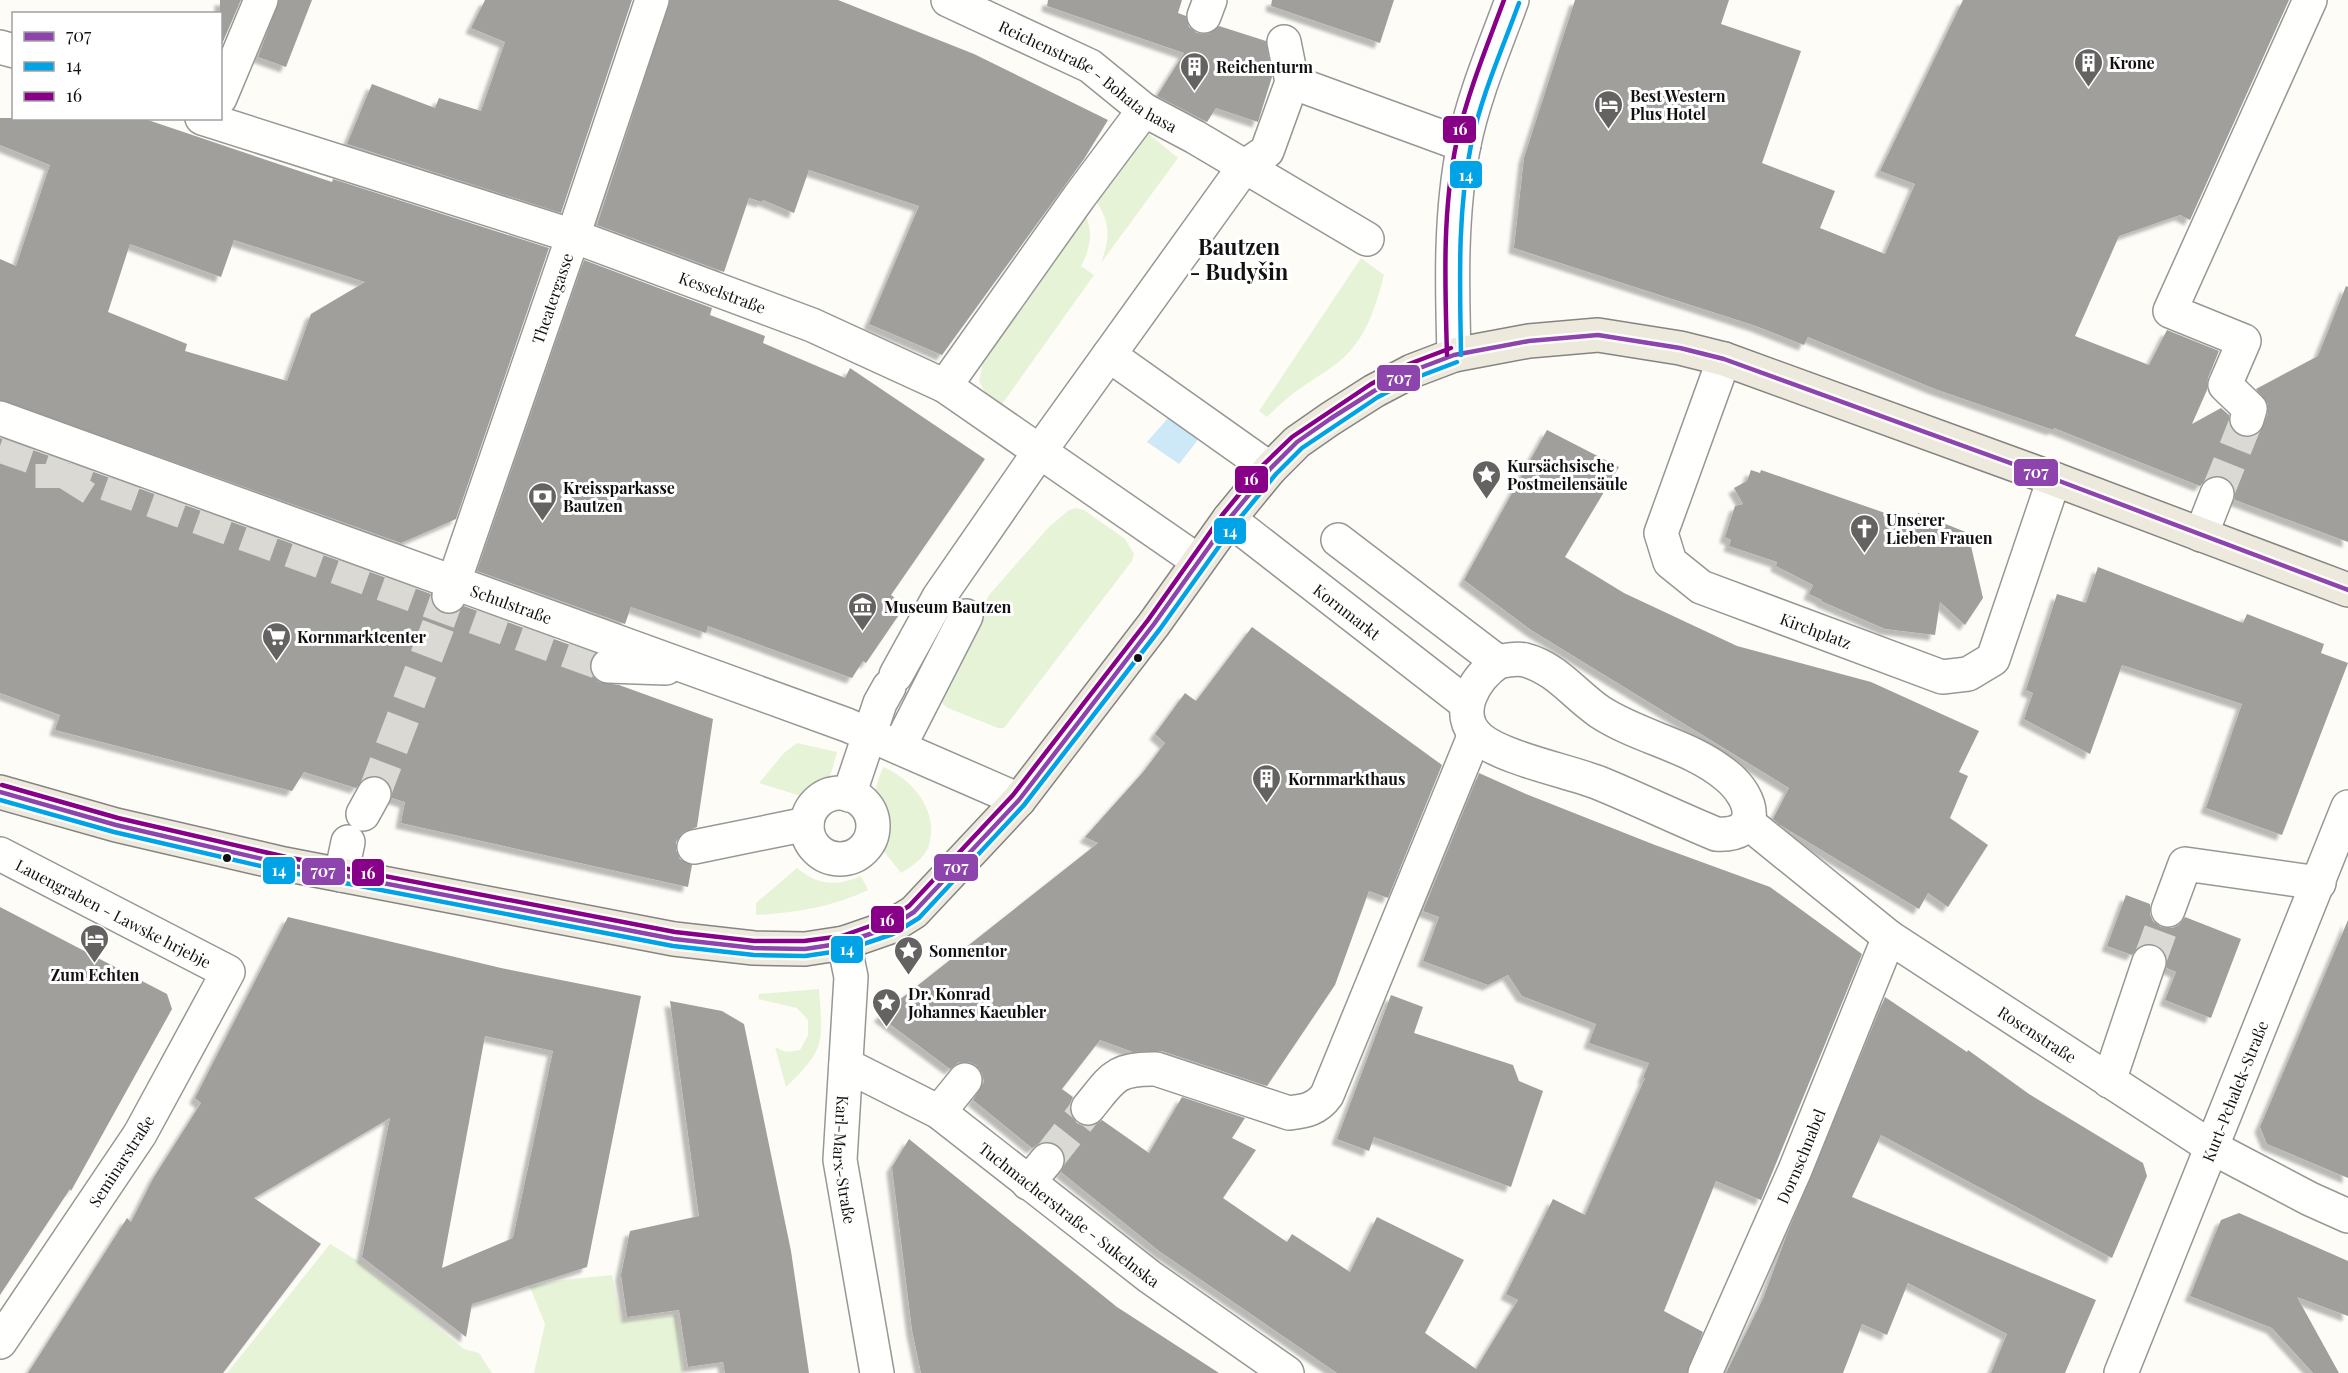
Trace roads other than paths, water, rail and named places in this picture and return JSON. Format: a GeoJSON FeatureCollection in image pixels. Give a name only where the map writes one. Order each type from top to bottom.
{"type":"FeatureCollection","features":[{"type":"Feature","properties":{"kind":"main road"},"geometry":{"type":"LineString","coordinates":[[0,792],[116,825],[284,864],[674,939],[764,949],[805,949],[844,943],[890,927],[914,912],[1019,800],[1154,624],[1229,519],[1269,470],[1297,442],[1374,391],[1412,371],[1454,355],[1529,341],[1598,335],[1680,348],[1724,359],[2054,479],[2348,590]]}},
{"type":"Feature","properties":{"kind":"street"},"geometry":{"type":"LineString","coordinates":[[222,89],[261,0]]}},
{"type":"Feature","properties":{"kind":"street","name":"Theatergasse"},"geometry":{"type":"LineString","coordinates":[[446,604],[652,0]]}},
{"type":"Feature","properties":{"kind":"street","name":"Reichenstraße - Bohata hasa"},"geometry":{"type":"LineString","coordinates":[[948,0],[1090,66],[1144,110],[1195,137],[1367,239]]}},
{"type":"Feature","properties":{"kind":"street"},"geometry":{"type":"LineString","coordinates":[[1454,355],[1454,212],[1464,145],[1473,110],[1512,0]]}},
{"type":"Feature","properties":{"kind":"street"},"geometry":{"type":"LineString","coordinates":[[2247,419],[2250,410],[2225,385],[2244,341],[2170,311],[2310,0]]}},
{"type":"Feature","properties":{"kind":"street"},"geometry":{"type":"LineString","coordinates":[[849,795],[880,703],[939,597],[1244,167],[1267,151],[1292,82],[1284,42]]}},
{"type":"Feature","properties":{"kind":"street"},"geometry":{"type":"LineString","coordinates":[[1292,82],[1464,145]]}},
{"type":"Feature","properties":{"kind":"street"},"geometry":{"type":"LineString","coordinates":[[945,386],[1079,197],[1144,110]]}},
{"type":"Feature","properties":{"kind":"street","name":"Kesselstraße"},"geometry":{"type":"LineString","coordinates":[[222,118],[573,237],[812,325],[945,386],[1198,561]]}},
{"type":"Feature","properties":{"kind":"street"},"geometry":{"type":"LineString","coordinates":[[1109,355],[1269,470]]}},
{"type":"Feature","properties":{"kind":"street","name":"Kirchplatz"},"geometry":{"type":"LineString","coordinates":[[1724,359],[1661,533],[1670,562],[1701,587],[1942,677],[1968,674],[1993,659],[2054,479]]}},
{"type":"Feature","properties":{"kind":"street","name":"Schulstraße"},"geometry":{"type":"LineString","coordinates":[[0,418],[446,604],[694,668],[868,734],[1019,800]]}},
{"type":"Feature","properties":{"kind":"street"},"geometry":{"type":"LineString","coordinates":[[2201,535],[2217,494]]}},
{"type":"Feature","properties":{"kind":"street","name":"Kornmarkt"},"geometry":{"type":"LineString","coordinates":[[1229,519],[1471,719],[1480,739],[1500,749],[1598,783],[1716,834],[1732,835],[1744,829],[1747,822]]}},
{"type":"Feature","properties":{"kind":"street"},"geometry":{"type":"LineString","coordinates":[[1338,540],[1498,662]]}},
{"type":"Feature","properties":{"kind":"street"},"geometry":{"type":"LineString","coordinates":[[899,747],[966,616]]}},
{"type":"Feature","properties":{"kind":"street"},"geometry":{"type":"LineString","coordinates":[[1088,1108],[1115,1075],[1133,1068],[1156,1070],[1289,1113],[1320,1106],[1327,1095],[1471,719],[1478,681],[1488,669],[1498,662],[1525,660],[1549,670],[1615,721],[1703,760],[1727,776],[1744,795],[1749,805],[1750,816],[1747,822]]}},
{"type":"Feature","properties":{"kind":"street"},"geometry":{"type":"LineString","coordinates":[[608,666],[694,668]]}},
{"type":"Feature","properties":{"kind":"street"},"geometry":{"type":"LineString","coordinates":[[840,793],[849,795],[860,800],[868,808],[873,830],[870,841],[863,850],[843,860],[832,859],[821,854],[813,846],[808,836],[808,814],[820,799],[840,793]]}},
{"type":"Feature","properties":{"kind":"street","name":"Kurt-Pchalek-Straße"},"geometry":{"type":"LineString","coordinates":[[2121,1373],[2348,807]]}},
{"type":"Feature","properties":{"kind":"street"},"geometry":{"type":"LineString","coordinates":[[341,875],[362,817]]}},
{"type":"Feature","properties":{"kind":"street","name":"Rosenstraße"},"geometry":{"type":"LineString","coordinates":[[1747,822],[1889,937],[2212,1148],[2348,1216]]}},
{"type":"Feature","properties":{"kind":"street"},"geometry":{"type":"LineString","coordinates":[[694,847],[807,824]]}},
{"type":"Feature","properties":{"kind":"street","name":"Lauengraben - Lawske hrjebje"},"geometry":{"type":"LineString","coordinates":[[0,854],[228,972]]}},
{"type":"Feature","properties":{"kind":"street"},"geometry":{"type":"LineString","coordinates":[[2168,910],[2185,864],[2319,883]]}},
{"type":"Feature","properties":{"kind":"street","name":"Dornschnabel"},"geometry":{"type":"LineString","coordinates":[[1705,1373],[1795,1170],[1889,937]]}},
{"type":"Feature","properties":{"kind":"street","name":"Karl-Marx-Straße"},"geometry":{"type":"LineString","coordinates":[[844,943],[851,977],[840,1160],[877,1373]]}},
{"type":"Feature","properties":{"kind":"street"},"geometry":{"type":"LineString","coordinates":[[2109,1081],[2149,963]]}},
{"type":"Feature","properties":{"kind":"street","name":"Seminarstraße"},"geometry":{"type":"LineString","coordinates":[[0,1342],[140,1134],[228,972]]}},
{"type":"Feature","properties":{"kind":"street","name":"Tuchmacherstraße - Sukelnska"},"geometry":{"type":"LineString","coordinates":[[846,1065],[939,1112],[1038,1172],[1150,1277],[1287,1373]]}},
{"type":"Feature","properties":{"kind":"street"},"geometry":{"type":"LineString","coordinates":[[939,1112],[965,1080]]}},
{"type":"Feature","properties":{"kind":"water"},"geometry":{"type":"Polygon","coordinates":[[[1175,410],[1204,432],[1179,464],[1147,442],[1175,410]]]}},
{"type":"Feature","properties":{"kind":"tunnel"},"geometry":{"type":"LineString","coordinates":[[2217,494],[2247,419]]}},
{"type":"Feature","properties":{"kind":"tunnel"},"geometry":{"type":"LineString","coordinates":[[0,446],[52,464],[52,488]]}},
{"type":"Feature","properties":{"kind":"tunnel"},"geometry":{"type":"LineString","coordinates":[[69,494],[81,475],[608,666]]}},
{"type":"Feature","properties":{"kind":"tunnel"},"geometry":{"type":"LineString","coordinates":[[374,794],[440,621]]}},
{"type":"Feature","properties":{"kind":"tunnel"},"geometry":{"type":"LineString","coordinates":[[2149,962],[2168,910]]}},
{"type":"Feature","properties":{"kind":"tunnel"},"geometry":{"type":"LineString","coordinates":[[1047,1160],[1088,1108]]}},
{"type":"Feature","properties":{"kind":"place","name":"Krone"},"geometry":{"type":"Point","coordinates":[2088,88]}},
{"type":"Feature","properties":{"kind":"place","name":"Reichenturm"},"geometry":{"type":"Point","coordinates":[1195,92]}},
{"type":"Feature","properties":{"kind":"place","name":"Best Western Plus Hotel"},"geometry":{"type":"Point","coordinates":[1609,130]}},
{"type":"Feature","properties":{"kind":"place","name":"Kursächsische Postmeilensäule"},"geometry":{"type":"Point","coordinates":[1486,500]}},
{"type":"Feature","properties":{"kind":"place","name":"Kreissparkasse Bautzen"},"geometry":{"type":"Point","coordinates":[542,522]}},
{"type":"Feature","properties":{"kind":"place","name":"Unserer Lieben Frauen"},"geometry":{"type":"Point","coordinates":[1865,554]}},
{"type":"Feature","properties":{"kind":"place","name":"Museum Bautzen"},"geometry":{"type":"Point","coordinates":[863,632]}},
{"type":"Feature","properties":{"kind":"place","name":"Kornmarktcenter"},"geometry":{"type":"Point","coordinates":[276,662]}},
{"type":"Feature","properties":{"kind":"place","name":"Kornmarkthaus"},"geometry":{"type":"Point","coordinates":[1267,804]}},
{"type":"Feature","properties":{"kind":"place","name":"Zum Echten"},"geometry":{"type":"Point","coordinates":[95,964]}},
{"type":"Feature","properties":{"kind":"place","name":"Sonnentor"},"geometry":{"type":"Point","coordinates":[908,976]}},
{"type":"Feature","properties":{"kind":"place","name":"Dr. Konrad Johannes Kaeubler"},"geometry":{"type":"Point","coordinates":[887,1028]}},
{"type":"Feature","properties":{"kind":"district","name":"Bautzen - Budyšin"},"geometry":{"type":"Point","coordinates":[1239,258]}}]}
